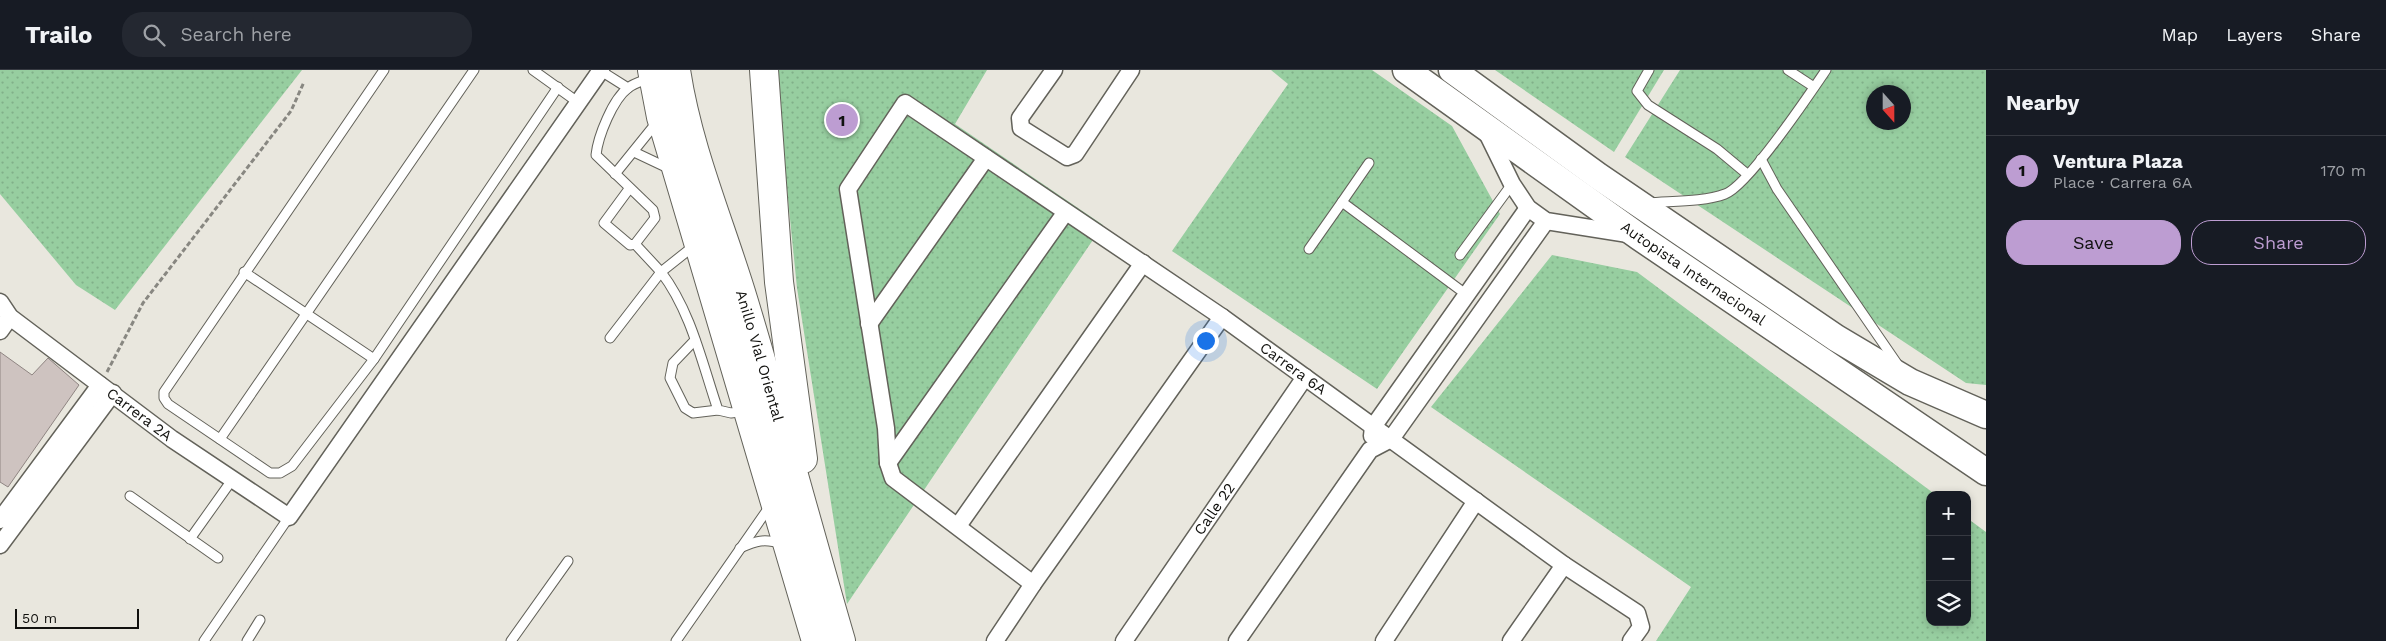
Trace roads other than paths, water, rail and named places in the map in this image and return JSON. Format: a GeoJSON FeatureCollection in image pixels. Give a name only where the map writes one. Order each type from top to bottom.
{"type":"FeatureCollection","features":[{"type":"Feature","properties":{"kind":"highway"},"geometry":{"type":"LineString","coordinates":[[764,70],[779,282],[808,490],[806,523]]}},
{"type":"Feature","properties":{"kind":"highway","name":"Anillo Vial Oriental"},"geometry":{"type":"LineString","coordinates":[[660,72],[698,162],[744,302],[841,641]]}},
{"type":"Feature","properties":{"kind":"highway","name":"Anillo Vial Oriental"},"geometry":{"type":"LineString","coordinates":[[660,72],[662,117],[776,499],[816,641]]}},
{"type":"Feature","properties":{"kind":"main road","name":"Autopista Internacional"},"geometry":{"type":"LineString","coordinates":[[1406,70],[1638,236],[1986,472]]}},
{"type":"Feature","properties":{"kind":"main road","name":"Autopista Internacional"},"geometry":{"type":"LineString","coordinates":[[1452,70],[1598,176],[1836,338],[1910,382],[1986,415]]}},
{"type":"Feature","properties":{"kind":"street"},"geometry":{"type":"LineString","coordinates":[[289,517],[580,103],[601,70]]}},
{"type":"Feature","properties":{"kind":"street"},"geometry":{"type":"LineString","coordinates":[[1054,70],[1020,118],[1019,124],[1021,128],[1067,157],[1075,154],[1131,70]]}},
{"type":"Feature","properties":{"kind":"street","name":"Carrera 6A"},"geometry":{"type":"LineString","coordinates":[[869,324],[848,188],[905,103],[1065,213],[1222,317],[1564,564],[1637,613],[1641,627],[1631,641]]}},
{"type":"Feature","properties":{"kind":"street"},"geometry":{"type":"LineString","coordinates":[[1484,127],[1512,184],[1528,208],[1546,220],[1638,236]]}},
{"type":"Feature","properties":{"kind":"street"},"geometry":{"type":"LineString","coordinates":[[986,158],[869,324],[886,428],[888,463],[892,478],[1033,584]]}},
{"type":"Feature","properties":{"kind":"street"},"geometry":{"type":"LineString","coordinates":[[1237,641],[1370,450],[1373,427],[1528,208]]}},
{"type":"Feature","properties":{"kind":"street"},"geometry":{"type":"LineString","coordinates":[[888,463],[1065,213]]}},
{"type":"Feature","properties":{"kind":"street"},"geometry":{"type":"LineString","coordinates":[[1370,450],[1391,440],[1546,220]]}},
{"type":"Feature","properties":{"kind":"street"},"geometry":{"type":"LineString","coordinates":[[958,526],[1143,263]]}},
{"type":"Feature","properties":{"kind":"street","name":"Carrera 2A"},"geometry":{"type":"LineString","coordinates":[[0,302],[10,317],[172,439],[289,517]]}},
{"type":"Feature","properties":{"kind":"street"},"geometry":{"type":"LineString","coordinates":[[0,330],[10,317]]}},
{"type":"Feature","properties":{"kind":"street"},"geometry":{"type":"LineString","coordinates":[[995,641],[1033,584],[1222,317]]}},
{"type":"Feature","properties":{"kind":"street","name":"Calle 22"},"geometry":{"type":"LineString","coordinates":[[1124,641],[1305,377]]}},
{"type":"Feature","properties":{"kind":"street"},"geometry":{"type":"LineString","coordinates":[[0,520],[106,389]]}},
{"type":"Feature","properties":{"kind":"street"},"geometry":{"type":"LineString","coordinates":[[0,545],[106,389]]}},
{"type":"Feature","properties":{"kind":"street"},"geometry":{"type":"LineString","coordinates":[[1384,641],[1476,501]]}},
{"type":"Feature","properties":{"kind":"street"},"geometry":{"type":"LineString","coordinates":[[1511,641],[1564,564]]}},
{"type":"Feature","properties":{"kind":"lane"},"geometry":{"type":"LineString","coordinates":[[384,70],[244,272],[164,392],[164,398],[168,404],[270,473],[280,473],[292,466],[374,359],[558,87]]}},
{"type":"Feature","properties":{"kind":"lane"},"geometry":{"type":"LineString","coordinates":[[220,439],[474,70]]}},
{"type":"Feature","properties":{"kind":"lane"},"geometry":{"type":"LineString","coordinates":[[533,70],[580,103]]}},
{"type":"Feature","properties":{"kind":"lane"},"geometry":{"type":"LineString","coordinates":[[601,70],[628,88]]}},
{"type":"Feature","properties":{"kind":"lane"},"geometry":{"type":"LineString","coordinates":[[1648,70],[1637,91],[1648,105],[1717,149],[1747,174]]}},
{"type":"Feature","properties":{"kind":"lane"},"geometry":{"type":"LineString","coordinates":[[1788,70],[1814,87]]}},
{"type":"Feature","properties":{"kind":"lane"},"geometry":{"type":"LineString","coordinates":[[1641,204],[1725,194],[1735,189],[1761,159],[1826,70]]}},
{"type":"Feature","properties":{"kind":"lane"},"geometry":{"type":"LineString","coordinates":[[629,188],[604,223],[630,245],[635,244],[655,218],[653,210],[596,155],[597,140],[616,103],[628,88],[660,72]]}},
{"type":"Feature","properties":{"kind":"lane"},"geometry":{"type":"LineString","coordinates":[[615,174],[662,117]]}},
{"type":"Feature","properties":{"kind":"lane"},"geometry":{"type":"LineString","coordinates":[[634,152],[678,172]]}},
{"type":"Feature","properties":{"kind":"lane"},"geometry":{"type":"LineString","coordinates":[[1761,159],[1777,189],[1910,382]]}},
{"type":"Feature","properties":{"kind":"lane"},"geometry":{"type":"LineString","coordinates":[[1309,249],[1369,163]]}},
{"type":"Feature","properties":{"kind":"lane"},"geometry":{"type":"LineString","coordinates":[[1460,255],[1512,184]]}},
{"type":"Feature","properties":{"kind":"lane"},"geometry":{"type":"LineString","coordinates":[[1342,202],[1467,295]]}},
{"type":"Feature","properties":{"kind":"lane"},"geometry":{"type":"LineString","coordinates":[[610,338],[661,272],[699,242]]}},
{"type":"Feature","properties":{"kind":"lane"},"geometry":{"type":"LineString","coordinates":[[635,244],[674,289],[695,340],[718,410]]}},
{"type":"Feature","properties":{"kind":"lane"},"geometry":{"type":"LineString","coordinates":[[244,272],[374,359]]}},
{"type":"Feature","properties":{"kind":"lane"},"geometry":{"type":"LineString","coordinates":[[695,340],[673,363],[670,378],[685,408],[693,413],[718,410],[731,413],[750,411]]}},
{"type":"Feature","properties":{"kind":"lane"},"geometry":{"type":"LineString","coordinates":[[190,539],[232,480]]}},
{"type":"Feature","properties":{"kind":"lane"},"geometry":{"type":"LineString","coordinates":[[130,496],[218,558]]}},
{"type":"Feature","properties":{"kind":"lane"},"geometry":{"type":"LineString","coordinates":[[676,641],[739,548],[776,499]]}},
{"type":"Feature","properties":{"kind":"lane"},"geometry":{"type":"LineString","coordinates":[[204,641],[289,517]]}},
{"type":"Feature","properties":{"kind":"lane"},"geometry":{"type":"LineString","coordinates":[[739,548],[759,540],[768,539],[789,546]]}},
{"type":"Feature","properties":{"kind":"lane"},"geometry":{"type":"LineString","coordinates":[[511,641],[568,561]]}},
{"type":"Feature","properties":{"kind":"lane"},"geometry":{"type":"LineString","coordinates":[[247,641],[260,620]]}},
{"type":"Feature","properties":{"kind":"place","name":"Ventura Plaza"},"geometry":{"type":"Point","coordinates":[842,120]}}]}
